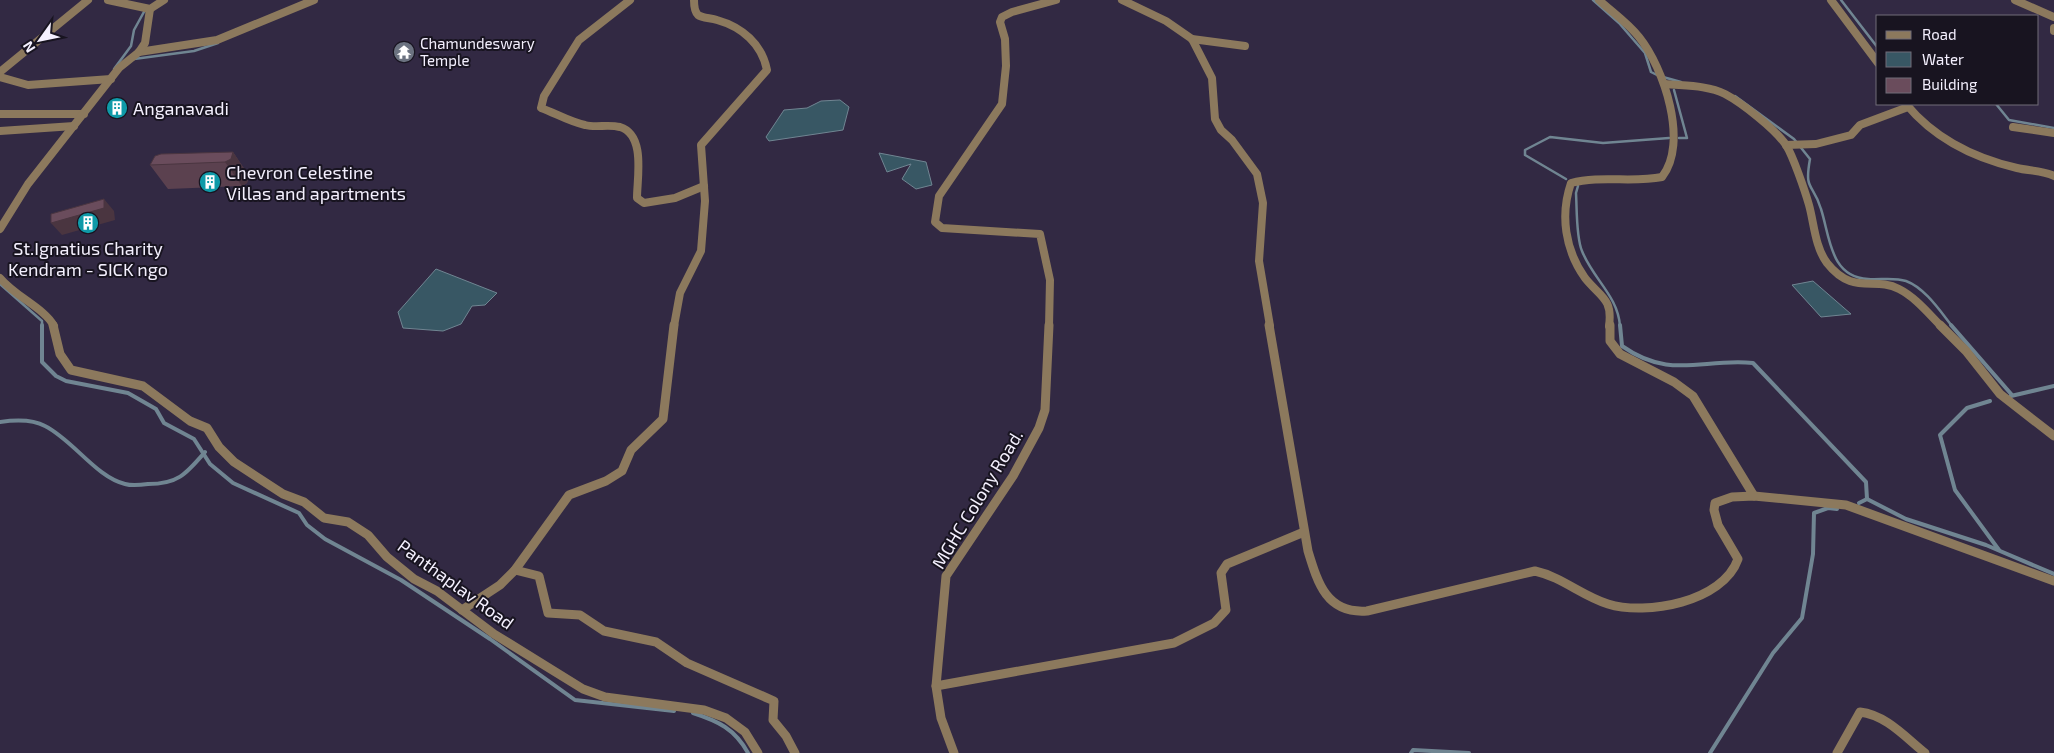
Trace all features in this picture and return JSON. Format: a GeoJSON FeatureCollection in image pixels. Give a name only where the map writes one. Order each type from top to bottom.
{"type":"FeatureCollection","features":[{"type":"Feature","properties":{"kind":"street"},"geometry":{"type":"LineString","coordinates":[[0,72],[88,0]]}},
{"type":"Feature","properties":{"kind":"street"},"geometry":{"type":"LineString","coordinates":[[108,0],[146,8],[164,0]]}},
{"type":"Feature","properties":{"kind":"street"},"geometry":{"type":"LineString","coordinates":[[0,227],[28,184],[111,79],[131,57],[139,52],[217,40],[314,0]]}},
{"type":"Feature","properties":{"kind":"street"},"geometry":{"type":"LineString","coordinates":[[630,0],[579,40],[544,96],[541,108],[583,124],[609,124],[624,128],[635,141],[638,156],[637,198],[644,203],[675,198],[704,186]]}},
{"type":"Feature","properties":{"kind":"street"},"geometry":{"type":"LineString","coordinates":[[462,610],[500,585],[515,570],[569,495],[606,481],[622,470],[631,450],[663,419],[669,355],[680,293],[701,251],[705,201],[700,144],[718,123],[753,89],[767,70],[767,60],[752,38],[712,17],[700,16],[695,11],[694,0]]}},
{"type":"Feature","properties":{"kind":"street","name":"MGHC Colony Road."},"geometry":{"type":"LineString","coordinates":[[954,753],[941,718],[936,686],[946,576],[1013,476],[1039,428],[1044,410],[1050,343],[1050,280],[1040,234],[942,228],[935,222],[935,211],[939,196],[1002,104],[1006,66],[1005,39],[1000,22],[1002,17],[1012,12],[1056,0]]}},
{"type":"Feature","properties":{"kind":"street"},"geometry":{"type":"LineString","coordinates":[[1122,0],[1166,21],[1192,39],[1245,46]]}},
{"type":"Feature","properties":{"kind":"street"},"geometry":{"type":"LineString","coordinates":[[1599,0],[1639,37],[1660,71],[1674,124],[1667,173],[1662,177],[1653,180],[1609,180],[1571,183],[1564,208],[1564,220],[1572,254],[1586,278],[1611,308],[1609,334],[1612,345],[1623,355],[1653,370],[1690,393],[1754,496]]}},
{"type":"Feature","properties":{"kind":"street"},"geometry":{"type":"LineString","coordinates":[[1831,0],[1876,60]]}},
{"type":"Feature","properties":{"kind":"street"},"geometry":{"type":"LineString","coordinates":[[2015,0],[2054,17]]}},
{"type":"Feature","properties":{"kind":"street"},"geometry":{"type":"LineString","coordinates":[[139,52],[145,43],[146,8]]}},
{"type":"Feature","properties":{"kind":"street"},"geometry":{"type":"LineString","coordinates":[[1192,39],[1212,78],[1215,119],[1221,130],[1253,168],[1262,190],[1259,261],[1304,532],[1316,577],[1334,604],[1342,609],[1356,612],[1390,606],[1535,571],[1545,572],[1594,599],[1617,608],[1638,610],[1657,608],[1691,599],[1727,578],[1734,571],[1738,559],[1714,518],[1713,510],[1716,503],[1723,500],[1754,496],[1846,505],[2054,581]]}},
{"type":"Feature","properties":{"kind":"street"},"geometry":{"type":"LineString","coordinates":[[0,78],[28,85],[111,79]]}},
{"type":"Feature","properties":{"kind":"street"},"geometry":{"type":"LineString","coordinates":[[1664,81],[1724,94],[1764,123],[1790,145],[1810,205],[1814,230],[1826,262],[1842,276],[1859,285],[1891,286],[1899,289],[1917,302],[1950,334],[2000,394],[2054,436]]}},
{"type":"Feature","properties":{"kind":"street"},"geometry":{"type":"LineString","coordinates":[[1790,145],[1816,144],[1851,135],[1860,125],[1907,105],[1938,135],[2018,169],[2052,173]]}},
{"type":"Feature","properties":{"kind":"street"},"geometry":{"type":"LineString","coordinates":[[0,114],[84,114]]}},
{"type":"Feature","properties":{"kind":"street"},"geometry":{"type":"LineString","coordinates":[[0,131],[74,126]]}},
{"type":"Feature","properties":{"kind":"street"},"geometry":{"type":"LineString","coordinates":[[2013,127],[2054,132]]}},
{"type":"Feature","properties":{"kind":"street","name":"Panthaplav Road"},"geometry":{"type":"LineString","coordinates":[[0,278],[17,296],[41,311],[55,328],[58,352],[63,362],[71,370],[143,386],[190,421],[207,428],[219,447],[234,462],[283,494],[304,502],[324,518],[348,522],[368,535],[387,557],[414,579],[437,591],[494,634],[599,698],[689,707],[713,712],[744,729],[758,753]]}},
{"type":"Feature","properties":{"kind":"street"},"geometry":{"type":"LineString","coordinates":[[936,686],[1174,642],[1214,623],[1226,610],[1221,573],[1227,564],[1304,532]]}},
{"type":"Feature","properties":{"kind":"street"},"geometry":{"type":"LineString","coordinates":[[515,570],[539,576],[548,613],[580,615],[604,630],[656,642],[687,663],[774,701],[773,720],[786,736],[795,753]]}},
{"type":"Feature","properties":{"kind":"street"},"geometry":{"type":"LineString","coordinates":[[1837,753],[1860,712],[1867,712],[1882,720],[1925,753]]}},
{"type":"Feature","properties":{"kind":"water"},"geometry":{"type":"Polygon","coordinates":[[[840,100],[849,107],[843,130],[769,141],[766,137],[784,110],[807,108],[821,101],[840,100]]]}},
{"type":"Feature","properties":{"kind":"water"},"geometry":{"type":"Polygon","coordinates":[[[879,153],[926,162],[932,185],[916,189],[902,179],[911,164],[887,172],[879,153]]]}},
{"type":"Feature","properties":{"kind":"water"},"geometry":{"type":"Polygon","coordinates":[[[436,269],[497,293],[485,305],[472,306],[461,324],[443,331],[403,328],[398,312],[436,269]]]}},
{"type":"Feature","properties":{"kind":"water"},"geometry":{"type":"Polygon","coordinates":[[[1813,281],[1851,314],[1821,317],[1792,285],[1813,281]]]}},
{"type":"Feature","properties":{"kind":"building"},"geometry":{"type":"Polygon","coordinates":[[[233,152],[231,159],[225,162],[150,165],[155,156],[161,154],[233,152]]]}},
{"type":"Feature","properties":{"kind":"building"},"geometry":{"type":"Polygon","coordinates":[[[104,199],[104,208],[51,223],[51,214],[104,199]]]}},
{"type":"Feature","properties":{"kind":"waterway"},"geometry":{"type":"LineString","coordinates":[[1593,0],[1619,23],[1645,53],[1651,72],[1657,75]]}},
{"type":"Feature","properties":{"kind":"waterway"},"geometry":{"type":"LineString","coordinates":[[1841,0],[1876,45]]}},
{"type":"Feature","properties":{"kind":"waterway"},"geometry":{"type":"LineString","coordinates":[[114,69],[131,46],[134,30],[145,10]]}},
{"type":"Feature","properties":{"kind":"waterway"},"geometry":{"type":"LineString","coordinates":[[134,59],[194,51],[218,43]]}},
{"type":"Feature","properties":{"kind":"waterway"},"geometry":{"type":"LineString","coordinates":[[1663,77],[1681,82]]}},
{"type":"Feature","properties":{"kind":"waterway"},"geometry":{"type":"LineString","coordinates":[[1674,90],[1687,138],[1679,138]]}},
{"type":"Feature","properties":{"kind":"waterway"},"geometry":{"type":"LineString","coordinates":[[1735,96],[1794,139],[1810,159],[1808,170],[1810,186],[1818,200],[1834,254],[1846,271],[1855,277],[1897,279],[1913,284],[1932,300],[1952,326]]}},
{"type":"Feature","properties":{"kind":"waterway"},"geometry":{"type":"LineString","coordinates":[[1997,105],[2009,120],[2054,128]]}},
{"type":"Feature","properties":{"kind":"waterway"},"geometry":{"type":"LineString","coordinates":[[1566,179],[1525,155],[1525,150],[1550,137],[1603,143],[1669,138]]}},
{"type":"Feature","properties":{"kind":"waterway"},"geometry":{"type":"LineString","coordinates":[[1578,186],[1576,193],[1580,245],[1592,270],[1615,306],[1620,326]]}},
{"type":"Feature","properties":{"kind":"waterway"},"geometry":{"type":"LineString","coordinates":[[0,284],[42,321],[42,362],[56,376],[66,381],[128,393],[156,409],[164,423],[194,439],[203,454]]}},
{"type":"Feature","properties":{"kind":"waterway"},"geometry":{"type":"LineString","coordinates":[[1620,325],[1622,346],[1639,356],[1656,362],[1671,365],[1753,363],[1866,482],[1867,499]]}},
{"type":"Feature","properties":{"kind":"waterway"},"geometry":{"type":"LineString","coordinates":[[1951,325],[2012,395]]}},
{"type":"Feature","properties":{"kind":"waterway"},"geometry":{"type":"LineString","coordinates":[[2011,396],[2054,386]]}},
{"type":"Feature","properties":{"kind":"waterway"},"geometry":{"type":"LineString","coordinates":[[1990,401],[1967,408],[1940,435],[1955,490],[1999,550]]}},
{"type":"Feature","properties":{"kind":"waterway"},"geometry":{"type":"LineString","coordinates":[[0,422],[29,421],[45,426],[65,440],[104,474],[128,485],[158,484],[174,480],[187,472],[203,454]]}},
{"type":"Feature","properties":{"kind":"waterway"},"geometry":{"type":"LineString","coordinates":[[203,454],[210,464],[233,483],[299,513],[307,525],[325,539],[401,580],[490,639],[575,700],[674,711]]}},
{"type":"Feature","properties":{"kind":"waterway"},"geometry":{"type":"LineString","coordinates":[[1859,503],[1867,499]]}},
{"type":"Feature","properties":{"kind":"waterway"},"geometry":{"type":"LineString","coordinates":[[1867,499],[1906,519],[1986,545],[2054,574]]}},
{"type":"Feature","properties":{"kind":"waterway"},"geometry":{"type":"LineString","coordinates":[[1710,753],[1773,653],[1802,618],[1813,554],[1814,513],[1828,508],[1837,509]]}},
{"type":"Feature","properties":{"kind":"waterway"},"geometry":{"type":"LineString","coordinates":[[693,713],[725,727],[737,738],[748,753]]}},
{"type":"Feature","properties":{"kind":"waterway"},"geometry":{"type":"LineString","coordinates":[[1411,753],[1413,750],[1469,753]]}},
{"type":"Feature","properties":{"kind":"place","name":"Chamundeswary Temple"},"geometry":{"type":"Point","coordinates":[404,52]}},
{"type":"Feature","properties":{"kind":"place","name":"Anganavadi"},"geometry":{"type":"Point","coordinates":[117,108]}},
{"type":"Feature","properties":{"kind":"place","name":"Chevron Celestine Villas and apartments"},"geometry":{"type":"Point","coordinates":[210,182]}},
{"type":"Feature","properties":{"kind":"place","name":"St.Ignatius Charity Kendram - SICK ngo"},"geometry":{"type":"Point","coordinates":[88,223]}}]}
